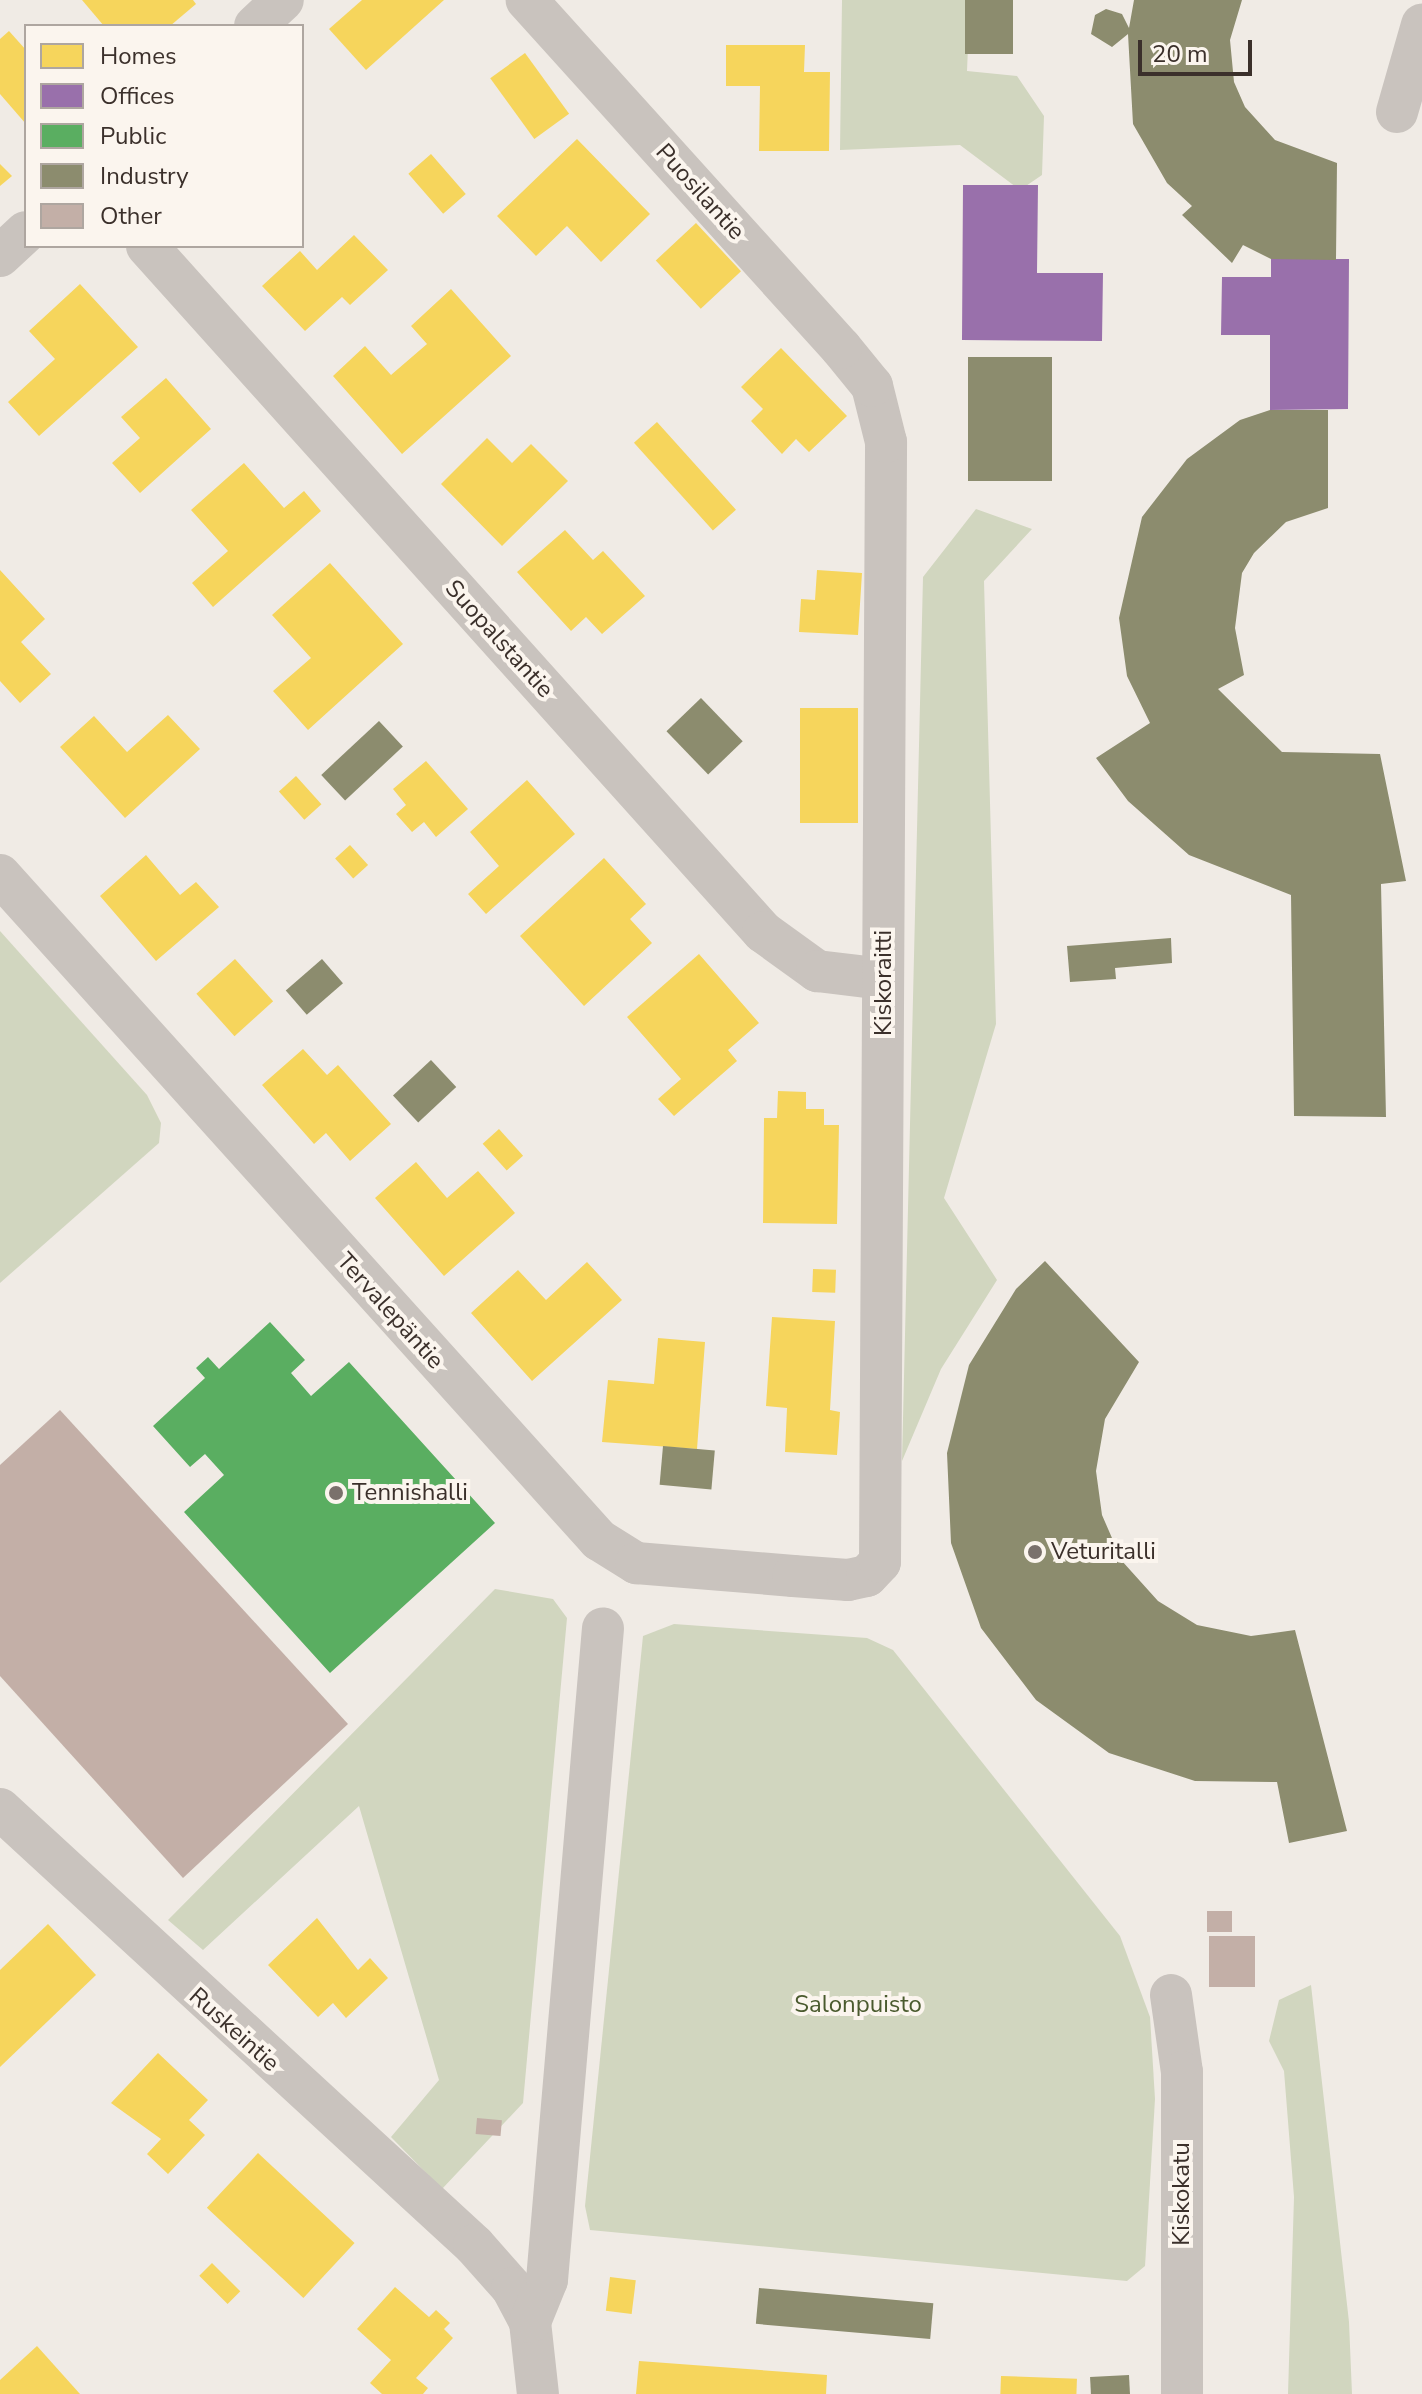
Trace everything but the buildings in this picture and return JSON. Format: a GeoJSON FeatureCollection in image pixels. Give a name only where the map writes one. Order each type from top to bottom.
{"type":"FeatureCollection","features":[{"type":"Feature","properties":{"kind":"street"},"geometry":{"type":"LineString","coordinates":[[257,24],[283,0]]}},
{"type":"Feature","properties":{"kind":"street","name":"Puosilantie"},"geometry":{"type":"LineString","coordinates":[[527,0],[872,386]]}},
{"type":"Feature","properties":{"kind":"street"},"geometry":{"type":"LineString","coordinates":[[1397,112],[1422,25]]}},
{"type":"Feature","properties":{"kind":"street"},"geometry":{"type":"LineString","coordinates":[[0,256],[24,234]]}},
{"type":"Feature","properties":{"kind":"street","name":"Suopalstantie"},"geometry":{"type":"LineString","coordinates":[[149,248],[763,932],[817,971],[883,979]]}},
{"type":"Feature","properties":{"kind":"street","name":"Kiskoraitti"},"geometry":{"type":"LineString","coordinates":[[867,1576],[880,1562],[884,1537],[886,442],[872,386]]}},
{"type":"Feature","properties":{"kind":"street","name":"Tervalepäntie"},"geometry":{"type":"LineString","coordinates":[[0,875],[599,1540],[636,1563],[867,1576]]}},
{"type":"Feature","properties":{"kind":"street"},"geometry":{"type":"LineString","coordinates":[[538,2394],[530,2322],[547,2280],[603,1628]]}},
{"type":"Feature","properties":{"kind":"street","name":"Ruskeintie"},"geometry":{"type":"LineString","coordinates":[[0,1809],[474,2245],[512,2288],[530,2322]]}},
{"type":"Feature","properties":{"kind":"street","name":"Kiskokatu"},"geometry":{"type":"LineString","coordinates":[[1171,1995],[1182,2072],[1182,2394]]}},
{"type":"Feature","properties":{"kind":"green space"},"geometry":{"type":"Polygon","coordinates":[[[842,0],[970,0],[967,71],[1017,76],[1044,116],[1042,175],[1020,190],[960,145],[840,150],[842,0]]]}},
{"type":"Feature","properties":{"kind":"green space"},"geometry":{"type":"Polygon","coordinates":[[[976,509],[1032,529],[984,581],[996,1024],[944,1198],[997,1280],[941,1369],[902,1461],[923,577],[976,509]]]}},
{"type":"Feature","properties":{"kind":"green space"},"geometry":{"type":"Polygon","coordinates":[[[0,931],[147,1095],[161,1123],[159,1143],[0,1283],[0,931]]]}},
{"type":"Feature","properties":{"kind":"green space"},"geometry":{"type":"Polygon","coordinates":[[[495,1589],[553,1599],[567,1618],[523,2103],[442,2189],[391,2137],[439,2080],[359,1806],[203,1950],[168,1920],[495,1589]]]}},
{"type":"Feature","properties":{"kind":"green space","name":"Salonpuisto"},"geometry":{"type":"Polygon","coordinates":[[[674,1624],[867,1638],[893,1650],[1120,1936],[1150,2017],[1155,2099],[1145,2266],[1127,2281],[590,2230],[585,2206],[643,1636],[674,1624]]]}},
{"type":"Feature","properties":{"kind":"green space"},"geometry":{"type":"Polygon","coordinates":[[[1311,1985],[1349,2322],[1352,2394],[1288,2394],[1294,2197],[1284,2071],[1269,2041],[1279,2000],[1311,1985]]]}},
{"type":"Feature","properties":{"kind":"place","name":"Tennishalli"},"geometry":{"type":"Point","coordinates":[336,1493]}},
{"type":"Feature","properties":{"kind":"place","name":"Veturitalli"},"geometry":{"type":"Point","coordinates":[1035,1552]}}]}
